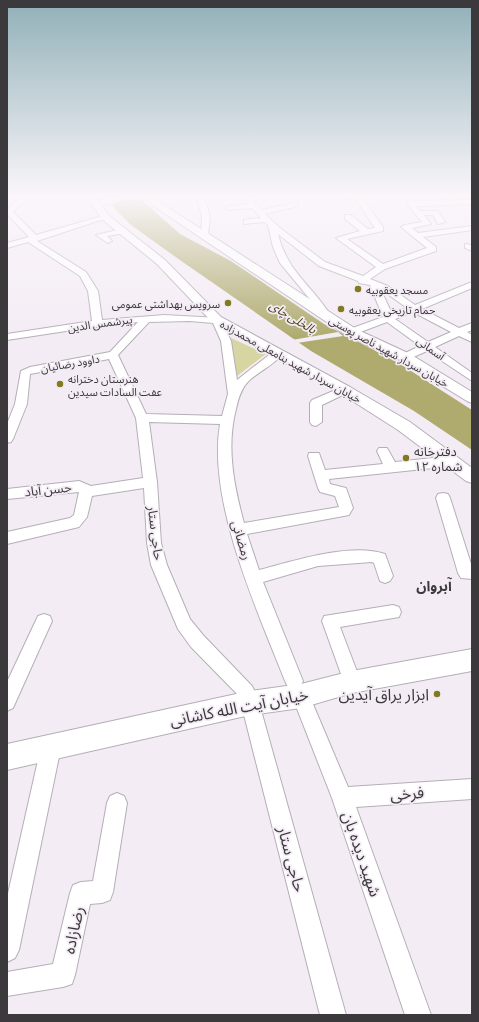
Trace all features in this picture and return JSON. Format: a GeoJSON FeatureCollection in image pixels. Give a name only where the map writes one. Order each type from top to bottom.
{"type":"FeatureCollection","features":[{"type":"Feature","properties":{"kind":"main road","name":"خیابان سردار شهید بنامعلی محمدزاده"},"geometry":{"type":"LineString","coordinates":[[137,243],[161,262],[217,320],[346,390],[404,426],[472,477]]}},
{"type":"Feature","properties":{"kind":"main road","name":"خیابان سردار شهید ناصر پوستی"},"geometry":{"type":"LineString","coordinates":[[217,243],[246,264],[351,332],[404,357],[472,398]]}},
{"type":"Feature","properties":{"kind":"main road","name":"خیابان آیت الله کاشانی"},"geometry":{"type":"LineString","coordinates":[[7,756],[51,747],[248,698],[298,688],[350,675],[472,660]]}},
{"type":"Feature","properties":{"kind":"street"},"geometry":{"type":"LineString","coordinates":[[7,246],[21,243]]}},
{"type":"Feature","properties":{"kind":"street"},"geometry":{"type":"LineString","coordinates":[[37,243],[83,274],[93,290],[97,323]]}},
{"type":"Feature","properties":{"kind":"street"},"geometry":{"type":"LineString","coordinates":[[276,243],[286,266],[308,289],[326,316]]}},
{"type":"Feature","properties":{"kind":"street"},"geometry":{"type":"LineString","coordinates":[[295,243],[322,264],[362,281],[385,288],[414,310],[472,339]]}},
{"type":"Feature","properties":{"kind":"street"},"geometry":{"type":"LineString","coordinates":[[347,243],[382,267]]}},
{"type":"Feature","properties":{"kind":"street"},"geometry":{"type":"LineString","coordinates":[[362,281],[382,267],[432,249],[425,243]]}},
{"type":"Feature","properties":{"kind":"street"},"geometry":{"type":"LineString","coordinates":[[374,284],[389,319]]}},
{"type":"Feature","properties":{"kind":"street"},"geometry":{"type":"LineString","coordinates":[[351,332],[414,310],[472,285]]}},
{"type":"Feature","properties":{"kind":"street","name":"پیرشمس الدین"},"geometry":{"type":"LineString","coordinates":[[7,337],[127,319],[188,317],[217,320]]}},
{"type":"Feature","properties":{"kind":"street"},"geometry":{"type":"LineString","coordinates":[[113,355],[146,319]]}},
{"type":"Feature","properties":{"kind":"street","name":"آسمانی"},"geometry":{"type":"LineString","coordinates":[[389,319],[472,378]]}},
{"type":"Feature","properties":{"kind":"street","name":"رمضانی"},"geometry":{"type":"LineString","coordinates":[[217,320],[226,341],[234,394]]}},
{"type":"Feature","properties":{"kind":"street"},"geometry":{"type":"LineString","coordinates":[[404,357],[472,326]]}},
{"type":"Feature","properties":{"kind":"street","name":"رمضانی"},"geometry":{"type":"LineString","coordinates":[[278,353],[246,378],[234,394],[224,434],[224,469],[239,530],[254,578],[298,688]]}},
{"type":"Feature","properties":{"kind":"street","name":"حاجی ستار"},"geometry":{"type":"LineString","coordinates":[[113,355],[142,418],[150,482],[154,543],[160,566],[174,603],[184,624],[197,641],[248,698],[333,1015]]}},
{"type":"Feature","properties":{"kind":"street","name":"داوود رضائیان"},"geometry":{"type":"LineString","coordinates":[[7,439],[21,404],[25,373],[30,370],[113,355]]}},
{"type":"Feature","properties":{"kind":"street"},"geometry":{"type":"LineString","coordinates":[[316,422],[316,403],[346,390]]}},
{"type":"Feature","properties":{"kind":"street"},"geometry":{"type":"LineString","coordinates":[[142,418],[227,420]]}},
{"type":"Feature","properties":{"kind":"street"},"geometry":{"type":"LineString","coordinates":[[383,451],[392,468]]}},
{"type":"Feature","properties":{"kind":"street"},"geometry":{"type":"LineString","coordinates":[[239,530],[344,511],[346,508],[340,492],[337,490],[326,489],[314,456]]}},
{"type":"Feature","properties":{"kind":"street"},"geometry":{"type":"LineString","coordinates":[[321,475],[452,461]]}},
{"type":"Feature","properties":{"kind":"street"},"geometry":{"type":"LineString","coordinates":[[7,538],[74,523],[80,517],[86,492],[150,482]]}},
{"type":"Feature","properties":{"kind":"street","name":"حسن آباد"},"geometry":{"type":"LineString","coordinates":[[7,494],[79,486],[85,488],[86,492]]}},
{"type":"Feature","properties":{"kind":"street"},"geometry":{"type":"LineString","coordinates":[[443,498],[469,573]]}},
{"type":"Feature","properties":{"kind":"street"},"geometry":{"type":"LineString","coordinates":[[254,578],[318,560],[372,556],[380,558],[385,576]]}},
{"type":"Feature","properties":{"kind":"street"},"geometry":{"type":"LineString","coordinates":[[350,675],[330,621],[392,612]]}},
{"type":"Feature","properties":{"kind":"street"},"geometry":{"type":"LineString","coordinates":[[7,702],[44,621]]}},
{"type":"Feature","properties":{"kind":"street","name":"شهید دیده بان"},"geometry":{"type":"LineString","coordinates":[[298,688],[342,798],[418,1015]]}},
{"type":"Feature","properties":{"kind":"street"},"geometry":{"type":"LineString","coordinates":[[7,950],[51,747]]}},
{"type":"Feature","properties":{"kind":"street","name":"فرخی"},"geometry":{"type":"LineString","coordinates":[[342,798],[472,789]]}},
{"type":"Feature","properties":{"kind":"street","name":"رضازاده"},"geometry":{"type":"LineString","coordinates":[[7,984],[63,975],[81,893],[102,892],[117,803]]}},
{"type":"Feature","properties":{"kind":"shaded area"},"geometry":{"type":"Polygon","coordinates":[[[231,338],[266,354],[237,376],[231,338]]]}},
{"type":"Feature","properties":{"kind":"water","name":"بالخلی چای"},"geometry":{"type":"Polygon","coordinates":[[[156,243],[196,243],[231,261],[324,324],[397,362],[472,410],[472,450],[414,411],[311,351],[156,243]]]}},
{"type":"Feature","properties":{"kind":"pier"},"geometry":{"type":"Polygon","coordinates":[[[338,332],[343,336],[297,343],[292,340],[338,332]]]}},
{"type":"Feature","properties":{"kind":"place","name":"مسجد یعقوبیه"},"geometry":{"type":"Point","coordinates":[358,289]}},
{"type":"Feature","properties":{"kind":"place","name":"سرویس بهداشتی عمومی"},"geometry":{"type":"Point","coordinates":[228,303]}},
{"type":"Feature","properties":{"kind":"place","name":"حمام تاریخی یعقوبیه"},"geometry":{"type":"Point","coordinates":[341,309]}},
{"type":"Feature","properties":{"kind":"place","name":"هنرستان دخترانه عفت السادات سیدین"},"geometry":{"type":"Point","coordinates":[60,384]}},
{"type":"Feature","properties":{"kind":"place","name":"دفترخانه شماره ۱۲"},"geometry":{"type":"Point","coordinates":[406,458]}},
{"type":"Feature","properties":{"kind":"place","name":"ابزار یراق آیدین"},"geometry":{"type":"Point","coordinates":[437,694]}},
{"type":"Feature","properties":{"kind":"district","name":"آبروان"},"geometry":{"type":"Point","coordinates":[434,585]}}]}
